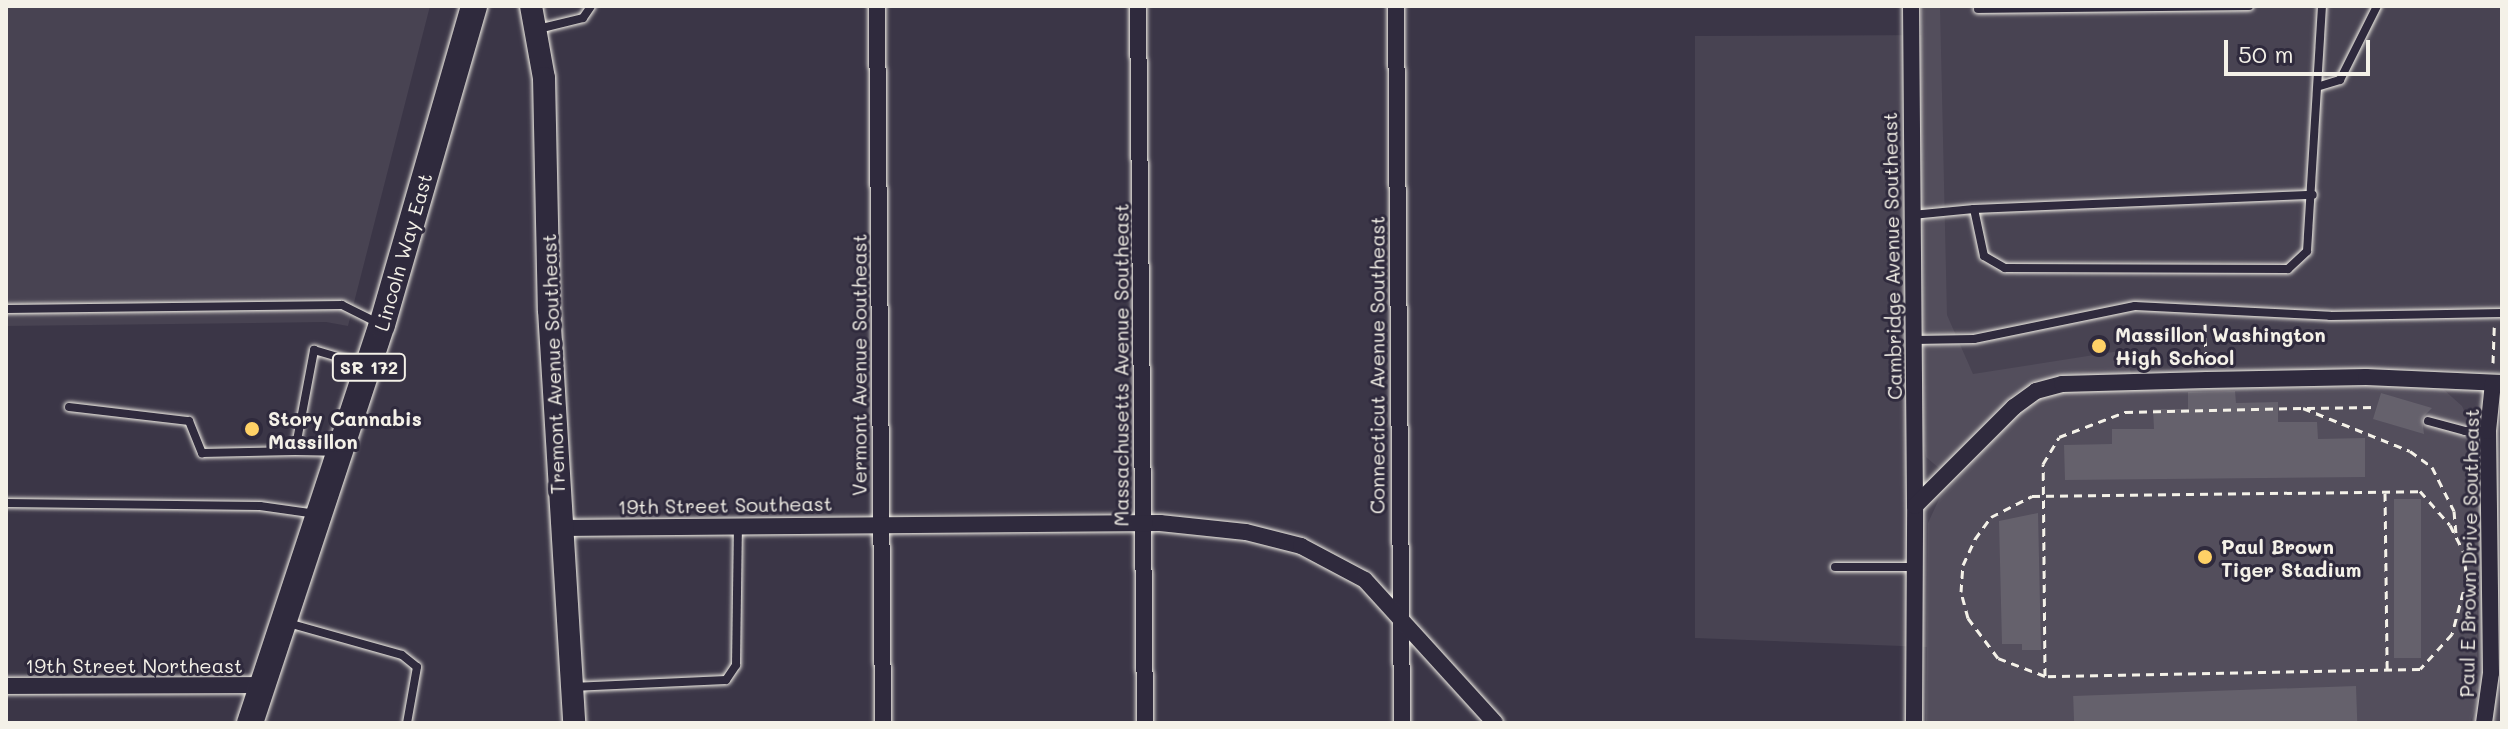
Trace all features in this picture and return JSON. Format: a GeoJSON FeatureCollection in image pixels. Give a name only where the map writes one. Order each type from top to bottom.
{"type":"FeatureCollection","features":[{"type":"Feature","properties":{"kind":"main road","name":"Lincoln Way East"},"geometry":{"type":"LineString","coordinates":[[250,723],[382,325],[474,6]]}},
{"type":"Feature","properties":{"kind":"street","name":"Tremont Avenue Southeast"},"geometry":{"type":"LineString","coordinates":[[531,6],[538,29],[560,528],[574,723]]}},
{"type":"Feature","properties":{"kind":"street","name":"Vermont Avenue Southeast"},"geometry":{"type":"LineString","coordinates":[[877,6],[883,723]]}},
{"type":"Feature","properties":{"kind":"street","name":"Massachusetts Avenue Southeast"},"geometry":{"type":"LineString","coordinates":[[1138,6],[1145,723]]}},
{"type":"Feature","properties":{"kind":"street","name":"Connecticut Avenue Southeast"},"geometry":{"type":"LineString","coordinates":[[1396,6],[1402,723]]}},
{"type":"Feature","properties":{"kind":"street","name":"Cambridge Avenue Southeast"},"geometry":{"type":"LineString","coordinates":[[1911,6],[1914,723]]}},
{"type":"Feature","properties":{"kind":"street"},"geometry":{"type":"LineString","coordinates":[[1915,506],[2014,407],[2036,391],[2062,384],[2366,377],[2498,383]]}},
{"type":"Feature","properties":{"kind":"street","name":"Paul E Brown Drive Southeast"},"geometry":{"type":"LineString","coordinates":[[2484,723],[2491,660],[2488,431],[2498,383]]}},
{"type":"Feature","properties":{"kind":"street","name":"19th Street Southeast"},"geometry":{"type":"LineString","coordinates":[[560,528],[1142,523],[1274,538],[1340,565],[1400,614],[1495,723]]}},
{"type":"Feature","properties":{"kind":"street","name":"19th Street Northeast"},"geometry":{"type":"LineString","coordinates":[[6,686],[263,685]]}},
{"type":"Feature","properties":{"kind":"lane"},"geometry":{"type":"LineString","coordinates":[[538,29],[583,18],[591,6]]}},
{"type":"Feature","properties":{"kind":"lane"},"geometry":{"type":"LineString","coordinates":[[1978,9],[2249,6]]}},
{"type":"Feature","properties":{"kind":"lane"},"geometry":{"type":"LineString","coordinates":[[1974,209],[1984,256],[2005,268],[2288,269],[2307,251],[2320,86],[2322,6]]}},
{"type":"Feature","properties":{"kind":"lane"},"geometry":{"type":"LineString","coordinates":[[2320,86],[2340,80],[2377,6]]}},
{"type":"Feature","properties":{"kind":"lane"},"geometry":{"type":"LineString","coordinates":[[1911,215],[1974,209],[2313,195]]}},
{"type":"Feature","properties":{"kind":"lane"},"geometry":{"type":"LineString","coordinates":[[6,309],[342,305],[382,325]]}},
{"type":"Feature","properties":{"kind":"lane"},"geometry":{"type":"LineString","coordinates":[[1913,340],[1974,339],[2135,306],[2330,316],[2498,313]]}},
{"type":"Feature","properties":{"kind":"lane"},"geometry":{"type":"LineString","coordinates":[[295,451],[314,350],[369,366]]}},
{"type":"Feature","properties":{"kind":"lane"},"geometry":{"type":"LineString","coordinates":[[69,407],[189,421],[202,453],[342,452]]}},
{"type":"Feature","properties":{"kind":"lane"},"geometry":{"type":"LineString","coordinates":[[2428,421],[2465,431],[2488,431]]}},
{"type":"Feature","properties":{"kind":"lane"},"geometry":{"type":"LineString","coordinates":[[6,503],[260,506],[321,515]]}},
{"type":"Feature","properties":{"kind":"lane"},"geometry":{"type":"LineString","coordinates":[[571,687],[726,680],[736,665],[738,525]]}},
{"type":"Feature","properties":{"kind":"lane"},"geometry":{"type":"LineString","coordinates":[[1835,567],[1915,567]]}},
{"type":"Feature","properties":{"kind":"lane"},"geometry":{"type":"LineString","coordinates":[[284,622],[402,655],[417,667],[407,723]]}},
{"type":"Feature","properties":{"kind":"path"},"geometry":{"type":"LineString","coordinates":[[2204,308],[2207,380]]}},
{"type":"Feature","properties":{"kind":"path"},"geometry":{"type":"LineString","coordinates":[[2498,313],[2498,383]]}},
{"type":"Feature","properties":{"kind":"path"},"geometry":{"type":"LineString","coordinates":[[2045,676],[2043,464],[2059,437],[2112,416],[2376,407]]}},
{"type":"Feature","properties":{"kind":"path"},"geometry":{"type":"LineString","coordinates":[[2303,408],[2410,451],[2432,467],[2454,511],[2467,578],[2452,634],[2420,669],[2045,676],[1998,658],[1968,618],[1961,592],[1963,565],[1991,517],[2010,504],[2043,496],[2420,491],[2434,501],[2457,539]]}},
{"type":"Feature","properties":{"kind":"path"},"geometry":{"type":"LineString","coordinates":[[2385,492],[2387,669]]}},
{"type":"Feature","properties":{"kind":"shaded area"},"geometry":{"type":"Polygon","coordinates":[[[6,6],[430,6],[348,326],[326,322],[6,326],[6,6]]]}},
{"type":"Feature","properties":{"kind":"shaded area"},"geometry":{"type":"Polygon","coordinates":[[[1921,6],[1940,6],[1947,315],[1973,374],[2126,350],[2131,374],[2036,380],[2010,397],[1940,469],[1926,457],[1924,445],[1921,6]]]}},
{"type":"Feature","properties":{"kind":"shaded area","name":"Massillon Washington High School"},"geometry":{"type":"Polygon","coordinates":[[[1939,6],[2502,6],[2502,723],[1928,723],[1927,647],[1695,638],[1695,36],[1939,35],[1939,6]]]}},
{"type":"Feature","properties":{"kind":"shaded area","name":"Paul Brown Tiger Stadium"},"geometry":{"type":"Polygon","coordinates":[[[2425,385],[2443,389],[2462,406],[2469,422],[2464,436],[2474,442],[2477,457],[2477,701],[2470,723],[1926,723],[1928,523],[1940,497],[2033,399],[2058,392],[2425,385]]]}},
{"type":"Feature","properties":{"kind":"building"},"geometry":{"type":"Polygon","coordinates":[[[2235,391],[2236,403],[2278,402],[2278,422],[2317,422],[2318,439],[2365,438],[2365,477],[2065,480],[2064,445],[2112,444],[2112,429],[2154,429],[2153,409],[2188,409],[2188,392],[2235,391]]]}},
{"type":"Feature","properties":{"kind":"building"},"geometry":{"type":"Polygon","coordinates":[[[2381,393],[2432,408],[2422,418],[2424,434],[2373,419],[2381,393]]]}},
{"type":"Feature","properties":{"kind":"building"},"geometry":{"type":"Polygon","coordinates":[[[2394,499],[2421,499],[2421,658],[2394,658],[2394,499]]]}},
{"type":"Feature","properties":{"kind":"building"},"geometry":{"type":"Polygon","coordinates":[[[2038,513],[2041,650],[2022,650],[2022,644],[2002,644],[1999,521],[2038,513]]]}},
{"type":"Feature","properties":{"kind":"building"},"geometry":{"type":"Polygon","coordinates":[[[2356,686],[2357,723],[2074,723],[2073,696],[2356,686]]]}},
{"type":"Feature","properties":{"kind":"place","name":"Massillon Washington High School"},"geometry":{"type":"Point","coordinates":[2099,346]}},
{"type":"Feature","properties":{"kind":"place","name":"Story Cannabis Massillon"},"geometry":{"type":"Point","coordinates":[252,429]}},
{"type":"Feature","properties":{"kind":"place","name":"Paul Brown Tiger Stadium"},"geometry":{"type":"Point","coordinates":[2205,557]}}]}
